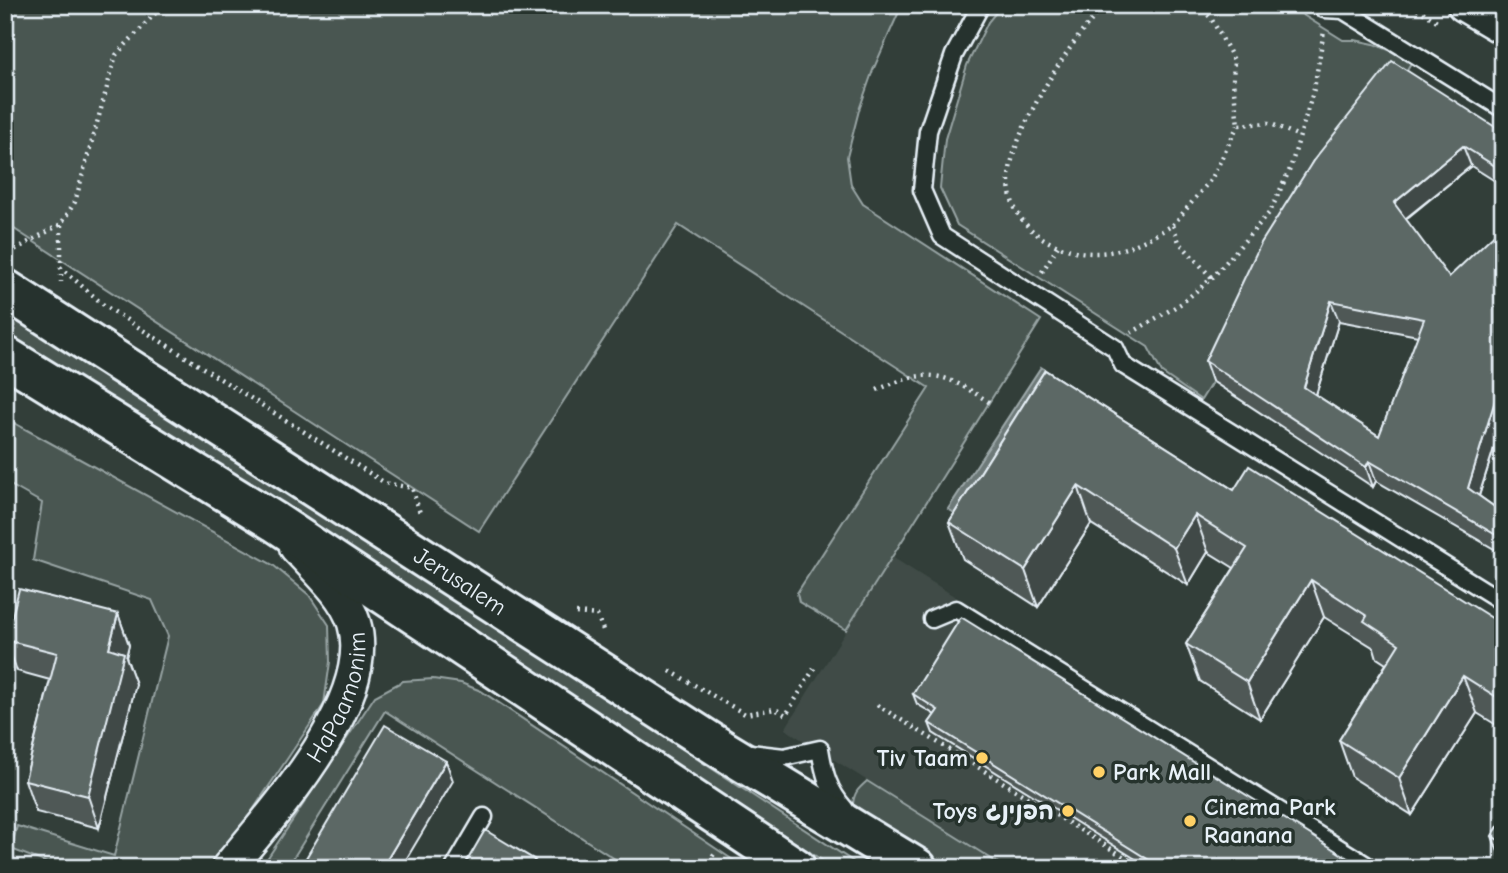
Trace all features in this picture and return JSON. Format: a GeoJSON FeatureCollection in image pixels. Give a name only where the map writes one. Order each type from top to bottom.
{"type":"FeatureCollection","features":[{"type":"Feature","properties":{"kind":"main road","name":"Jerusalem"},"geometry":{"type":"LineString","coordinates":[[5,289],[723,750],[917,868]]}},
{"type":"Feature","properties":{"kind":"main road"},"geometry":{"type":"LineString","coordinates":[[5,356],[275,522],[796,868]]}},
{"type":"Feature","properties":{"kind":"street"},"geometry":{"type":"LineString","coordinates":[[1464,5],[1503,29]]}},
{"type":"Feature","properties":{"kind":"street","name":"HaPaamonim"},"geometry":{"type":"LineString","coordinates":[[228,868],[289,794],[337,721],[354,680],[355,633],[349,613],[331,586],[275,522]]}},
{"type":"Feature","properties":{"kind":"lane"},"geometry":{"type":"LineString","coordinates":[[981,5],[954,55],[928,131],[922,190],[942,236],[1115,348],[1122,365],[1503,602]]}},
{"type":"Feature","properties":{"kind":"lane"},"geometry":{"type":"LineString","coordinates":[[1321,7],[1343,10],[1503,109]]}},
{"type":"Feature","properties":{"kind":"lane"},"geometry":{"type":"LineString","coordinates":[[932,619],[956,608],[1371,868]]}},
{"type":"Feature","properties":{"kind":"lane"},"geometry":{"type":"LineString","coordinates":[[723,750],[784,757],[820,749],[824,778],[833,796],[876,841]]}},
{"type":"Feature","properties":{"kind":"lane"},"geometry":{"type":"LineString","coordinates":[[454,868],[484,817]]}},
{"type":"Feature","properties":{"kind":"path"},"geometry":{"type":"LineString","coordinates":[[5,254],[61,224],[75,202],[116,55],[163,5]]}},
{"type":"Feature","properties":{"kind":"path"},"geometry":{"type":"LineString","coordinates":[[1105,5],[1090,19],[1048,79],[1017,145],[1009,181],[1016,214],[1030,229],[1058,246],[1075,252],[1108,252],[1139,244],[1173,225],[1212,178],[1238,125],[1233,82],[1234,60],[1211,18],[1198,5]]}},
{"type":"Feature","properties":{"kind":"path"},"geometry":{"type":"LineString","coordinates":[[1115,348],[1130,334],[1182,303],[1212,278],[1270,212],[1290,169],[1314,89],[1324,41],[1321,7]]}},
{"type":"Feature","properties":{"kind":"path"},"geometry":{"type":"LineString","coordinates":[[1238,125],[1269,123],[1299,136]]}},
{"type":"Feature","properties":{"kind":"path"},"geometry":{"type":"LineString","coordinates":[[1173,225],[1179,242],[1212,278]]}},
{"type":"Feature","properties":{"kind":"path"},"geometry":{"type":"LineString","coordinates":[[1029,292],[1058,246]]}},
{"type":"Feature","properties":{"kind":"path"},"geometry":{"type":"LineString","coordinates":[[5,247],[13,252]]}},
{"type":"Feature","properties":{"kind":"path"},"geometry":{"type":"LineString","coordinates":[[60,267],[105,306],[210,372],[386,482],[412,488],[421,517]]}},
{"type":"Feature","properties":{"kind":"path"},"geometry":{"type":"LineString","coordinates":[[877,390],[902,379],[920,375],[941,376],[958,382],[989,402]]}},
{"type":"Feature","properties":{"kind":"path"},"geometry":{"type":"LineString","coordinates":[[574,612],[597,615],[605,633]]}},
{"type":"Feature","properties":{"kind":"path"},"geometry":{"type":"LineString","coordinates":[[663,667],[745,714],[775,709],[786,715],[815,667]]}},
{"type":"Feature","properties":{"kind":"path"},"geometry":{"type":"LineString","coordinates":[[877,705],[1142,868]]}},
{"type":"Feature","properties":{"kind":"shaded area"},"geometry":{"type":"Polygon","coordinates":[[[5,5],[902,5],[873,70],[859,110],[847,157],[851,185],[863,204],[1041,320],[846,630],[799,602],[797,593],[929,388],[678,225],[479,531],[5,223],[5,5]]]}},
{"type":"Feature","properties":{"kind":"shaded area"},"geometry":{"type":"Polygon","coordinates":[[[1002,5],[1287,5],[1343,40],[1374,44],[1411,63],[1201,400],[1162,373],[1148,347],[957,225],[940,188],[945,139],[967,65],[988,22],[1002,5]]]}},
{"type":"Feature","properties":{"kind":"shaded area"},"geometry":{"type":"Polygon","coordinates":[[[5,310],[433,585],[863,868],[834,868],[380,570],[82,380],[5,336],[5,310]]]}},
{"type":"Feature","properties":{"kind":"shaded area"},"geometry":{"type":"Polygon","coordinates":[[[1041,367],[1061,380],[969,522],[948,509],[1041,367]]]}},
{"type":"Feature","properties":{"kind":"shaded area"},"geometry":{"type":"Polygon","coordinates":[[[5,418],[273,565],[309,595],[329,625],[330,662],[324,704],[214,868],[60,868],[11,849],[17,826],[114,856],[168,636],[152,600],[33,560],[42,503],[5,482],[5,418]]]}},
{"type":"Feature","properties":{"kind":"shaded area"},"geometry":{"type":"Polygon","coordinates":[[[892,557],[1386,868],[1006,868],[785,729],[892,557]]]}},
{"type":"Feature","properties":{"kind":"shaded area"},"geometry":{"type":"Polygon","coordinates":[[[433,679],[461,683],[481,691],[745,868],[629,868],[385,711],[287,868],[261,868],[375,696],[403,681],[433,679]]]}},
{"type":"Feature","properties":{"kind":"shaded area"},"geometry":{"type":"Polygon","coordinates":[[[867,781],[1006,868],[948,868],[853,804],[857,791],[867,781]]]}},
{"type":"Feature","properties":{"kind":"building"},"geometry":{"type":"Polygon","coordinates":[[[1392,61],[1503,132],[1503,171],[1463,146],[1394,203],[1449,277],[1503,226],[1503,385],[1497,394],[1468,488],[1503,513],[1503,539],[1369,461],[1366,467],[1205,361],[1261,243],[1313,161],[1392,61]],[[1331,301],[1304,387],[1379,436],[1424,319],[1331,301]]]}},
{"type":"Feature","properties":{"kind":"building"},"geometry":{"type":"Polygon","coordinates":[[[1045,370],[1234,490],[1249,466],[1503,625],[1503,701],[1463,676],[1399,778],[1339,740],[1399,644],[1364,621],[1367,616],[1311,580],[1247,682],[1186,644],[1247,548],[1195,515],[1174,548],[1078,486],[1025,570],[949,522],[1045,370]]]}},
{"type":"Feature","properties":{"kind":"building"},"geometry":{"type":"Polygon","coordinates":[[[19,589],[118,614],[109,648],[124,653],[88,796],[25,780],[57,653],[6,640],[19,589]]]}},
{"type":"Feature","properties":{"kind":"building","name":"Park Mall"},"geometry":{"type":"Polygon","coordinates":[[[961,617],[1363,868],[1162,868],[929,723],[938,710],[913,694],[961,617]]]}},
{"type":"Feature","properties":{"kind":"building"},"geometry":{"type":"Polygon","coordinates":[[[385,725],[446,761],[382,868],[300,868],[385,725]]]}},
{"type":"Feature","properties":{"kind":"building"},"geometry":{"type":"Polygon","coordinates":[[[1503,819],[1503,843],[1492,836],[1503,819]]]}},
{"type":"Feature","properties":{"kind":"building"},"geometry":{"type":"Polygon","coordinates":[[[485,830],[535,860],[533,862],[542,868],[463,868],[485,830]]]}},
{"type":"Feature","properties":{"kind":"place","name":"Tiv Taam"},"geometry":{"type":"Point","coordinates":[982,758]}},
{"type":"Feature","properties":{"kind":"place","name":"Park Mall"},"geometry":{"type":"Point","coordinates":[1099,772]}},
{"type":"Feature","properties":{"kind":"place","name":"Toys הפנינג"},"geometry":{"type":"Point","coordinates":[1068,811]}},
{"type":"Feature","properties":{"kind":"place","name":"Cinema Park Raanana"},"geometry":{"type":"Point","coordinates":[1190,821]}}]}
